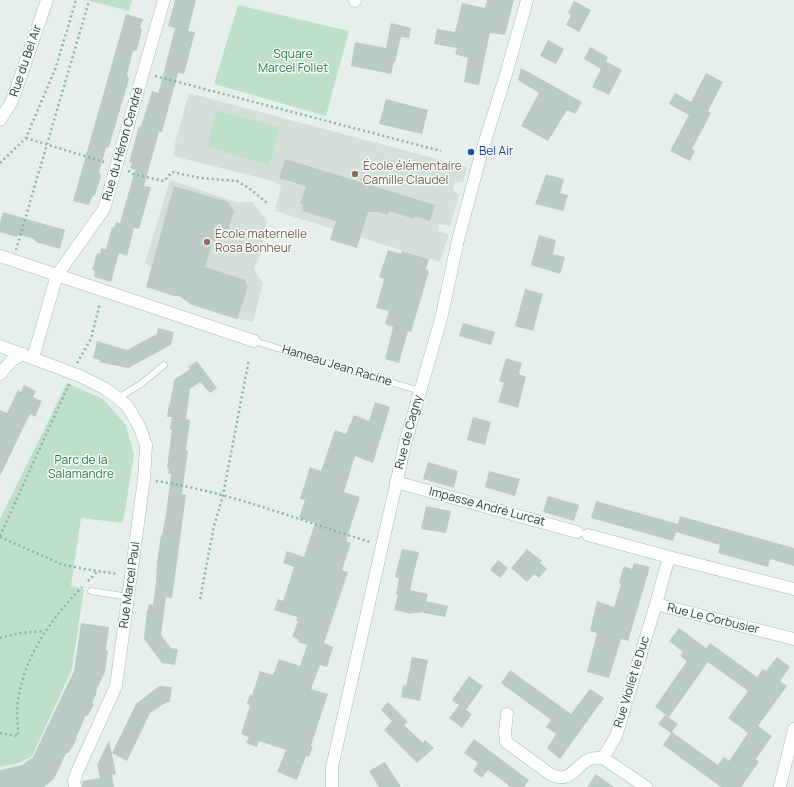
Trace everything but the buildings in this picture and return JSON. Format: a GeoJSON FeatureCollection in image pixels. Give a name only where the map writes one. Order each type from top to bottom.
{"type":"FeatureCollection","features":[{"type":"Feature","properties":{"kind":"street","name":"Rue du Bel Air"},"geometry":{"type":"LineString","coordinates":[[0,120],[12,101],[47,0]]}},
{"type":"Feature","properties":{"kind":"street","name":"Rue du Héron Cendré"},"geometry":{"type":"LineString","coordinates":[[28,356],[57,275],[104,209],[118,166],[164,0]]}},
{"type":"Feature","properties":{"kind":"street","name":"Rue de Cagny"},"geometry":{"type":"LineString","coordinates":[[332,787],[332,767],[406,440],[441,319],[458,240],[500,93],[508,71],[527,0]]}},
{"type":"Feature","properties":{"kind":"street"},"geometry":{"type":"LineString","coordinates":[[0,256],[254,341]]}},
{"type":"Feature","properties":{"kind":"street","name":"Rue Marcel Paul"},"geometry":{"type":"LineString","coordinates":[[0,346],[74,373],[104,388],[128,407],[140,428],[146,445],[144,479],[132,576],[116,686],[77,772],[74,781],[75,787]]}},
{"type":"Feature","properties":{"kind":"street"},"geometry":{"type":"LineString","coordinates":[[0,374],[12,360],[28,356]]}},
{"type":"Feature","properties":{"kind":"street","name":"Impasse André Lurcat"},"geometry":{"type":"LineString","coordinates":[[396,482],[669,557]]}},
{"type":"Feature","properties":{"kind":"street"},"geometry":{"type":"LineString","coordinates":[[669,557],[794,589]]}},
{"type":"Feature","properties":{"kind":"street","name":"Rue Le Corbusier"},"geometry":{"type":"LineString","coordinates":[[669,557],[656,604],[794,640]]}},
{"type":"Feature","properties":{"kind":"street","name":"Rue Viollet le Duc"},"geometry":{"type":"LineString","coordinates":[[603,758],[616,736],[656,604]]}},
{"type":"Feature","properties":{"kind":"street"},"geometry":{"type":"LineString","coordinates":[[507,714],[505,732],[506,742],[550,774],[558,778],[566,778],[589,758],[603,758],[646,787]]}},
{"type":"Feature","properties":{"kind":"street"},"geometry":{"type":"LineString","coordinates":[[780,787],[794,729]]}},
{"type":"Feature","properties":{"kind":"street","name":"Rue Marcel Paul"},"geometry":{"type":"LineString","coordinates":[[65,787],[77,772]]}},
{"type":"Feature","properties":{"kind":"street","name":"Rue de Cagny"},"geometry":{"type":"LineString","coordinates":[[324,787],[332,775]]}},
{"type":"Feature","properties":{"kind":"street"},"geometry":{"type":"LineString","coordinates":[[332,775],[335,787]]}},
{"type":"Feature","properties":{"kind":"lane","name":"Hameau Jean Racine"},"geometry":{"type":"LineString","coordinates":[[254,341],[420,391]]}},
{"type":"Feature","properties":{"kind":"lane"},"geometry":{"type":"LineString","coordinates":[[118,398],[141,384],[164,365]]}},
{"type":"Feature","properties":{"kind":"lane"},"geometry":{"type":"LineString","coordinates":[[91,592],[129,597]]}},
{"type":"Feature","properties":{"kind":"path"},"geometry":{"type":"LineString","coordinates":[[0,163],[26,138],[56,67],[76,0]]}},
{"type":"Feature","properties":{"kind":"path"},"geometry":{"type":"LineString","coordinates":[[13,260],[89,1]]}},
{"type":"Feature","properties":{"kind":"path"},"geometry":{"type":"LineString","coordinates":[[144,73],[441,151]]}},
{"type":"Feature","properties":{"kind":"path"},"geometry":{"type":"LineString","coordinates":[[26,138],[118,166],[134,174],[164,181],[172,172],[201,178],[237,181],[249,188],[267,203]]}},
{"type":"Feature","properties":{"kind":"path"},"geometry":{"type":"LineString","coordinates":[[104,290],[91,339],[78,361],[74,373],[0,537],[61,564],[132,576]]}},
{"type":"Feature","properties":{"kind":"path"},"geometry":{"type":"LineString","coordinates":[[200,599],[214,526],[223,495],[248,359]]}},
{"type":"Feature","properties":{"kind":"path"},"geometry":{"type":"LineString","coordinates":[[144,479],[181,484],[223,495],[382,546]]}},
{"type":"Feature","properties":{"kind":"path"},"geometry":{"type":"LineString","coordinates":[[0,733],[18,736],[17,701],[22,679],[32,654],[44,631],[71,598],[98,571]]}},
{"type":"Feature","properties":{"kind":"path"},"geometry":{"type":"LineString","coordinates":[[0,638],[20,633],[44,631]]}},
{"type":"Feature","properties":{"kind":"shaded area","name":"École élémentaire Camille Claudel"},"geometry":{"type":"Polygon","coordinates":[[[189,93],[467,167],[463,182],[454,183],[453,190],[459,195],[450,226],[439,224],[438,231],[449,234],[440,262],[275,211],[281,186],[273,181],[173,156],[174,147],[189,93]]]}},
{"type":"Feature","properties":{"kind":"shaded area","name":"École maternelle Rosa Bonheur"},"geometry":{"type":"Polygon","coordinates":[[[170,180],[239,203],[251,201],[267,221],[261,253],[254,269],[263,284],[253,322],[229,317],[190,304],[191,298],[147,286],[151,267],[145,263],[170,180]]]}},
{"type":"Feature","properties":{"kind":"green space"},"geometry":{"type":"Polygon","coordinates":[[[86,0],[132,0],[129,11],[86,0]]]}},
{"type":"Feature","properties":{"kind":"green space","name":"Square Marcel Follet"},"geometry":{"type":"Polygon","coordinates":[[[238,5],[349,31],[326,116],[214,84],[238,5]]]}},
{"type":"Feature","properties":{"kind":"green space"},"geometry":{"type":"Polygon","coordinates":[[[217,110],[280,128],[269,165],[207,147],[217,110]]]}},
{"type":"Feature","properties":{"kind":"green space","name":"Parc de la Salamandre"},"geometry":{"type":"Polygon","coordinates":[[[67,383],[103,399],[126,425],[134,454],[123,523],[81,518],[71,586],[84,589],[72,669],[32,756],[19,763],[0,767],[0,519],[67,383]]]}},
{"type":"Feature","properties":{"kind":"place","name":"Bel Air"},"geometry":{"type":"Point","coordinates":[471,152]}},
{"type":"Feature","properties":{"kind":"place","name":"École élémentaire Camille Claudel"},"geometry":{"type":"Point","coordinates":[355,174]}},
{"type":"Feature","properties":{"kind":"place","name":"École maternelle Rosa Bonheur"},"geometry":{"type":"Point","coordinates":[207,242]}}]}
